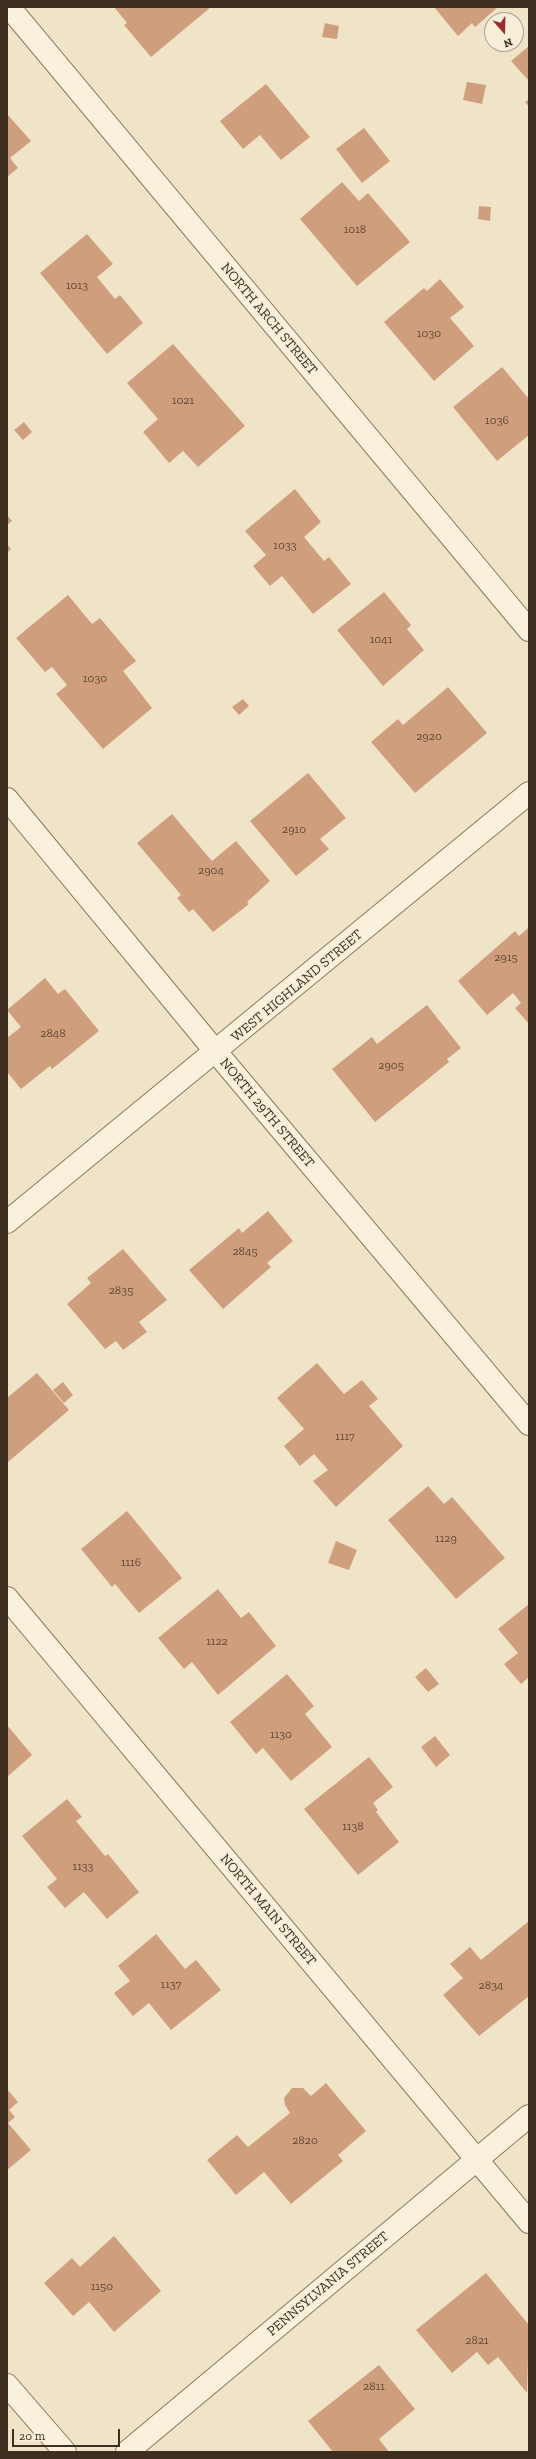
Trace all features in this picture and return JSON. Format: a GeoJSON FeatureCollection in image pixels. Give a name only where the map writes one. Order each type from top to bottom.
{"type":"FeatureCollection","features":[{"type":"Feature","properties":{"kind":"street","name":"NORTH ARCH STREET"},"geometry":{"type":"LineString","coordinates":[[9,7],[529,630]]}},
{"type":"Feature","properties":{"kind":"street","name":"WEST HIGHLAND STREET"},"geometry":{"type":"LineString","coordinates":[[7,1222],[216,1052],[529,793]]}},
{"type":"Feature","properties":{"kind":"street","name":"NORTH 29TH STREET"},"geometry":{"type":"LineString","coordinates":[[7,799],[216,1052],[529,1424]]}},
{"type":"Feature","properties":{"kind":"street","name":"NORTH MAIN STREET"},"geometry":{"type":"LineString","coordinates":[[7,1598],[529,2222]]}},
{"type":"Feature","properties":{"kind":"street","name":"PENNSYLVANIA STREET"},"geometry":{"type":"LineString","coordinates":[[127,2452],[529,2116]]}},
{"type":"Feature","properties":{"kind":"street"},"geometry":{"type":"LineString","coordinates":[[7,2385],[65,2452]]}},
{"type":"Feature","properties":{"kind":"building"},"geometry":{"type":"Polygon","coordinates":[[[114,7],[211,7],[151,57],[124,25],[127,23],[114,7]]]}},
{"type":"Feature","properties":{"kind":"building"},"geometry":{"type":"Polygon","coordinates":[[[434,7],[498,7],[492,12],[484,12],[484,19],[475,27],[472,23],[458,36],[434,7]]]}},
{"type":"Feature","properties":{"kind":"building"},"geometry":{"type":"Polygon","coordinates":[[[325,23],[339,26],[337,39],[322,37],[325,23]]]}},
{"type":"Feature","properties":{"kind":"building"},"geometry":{"type":"Polygon","coordinates":[[[529,46],[529,81],[511,61],[522,52],[524,52],[529,46]]]}},
{"type":"Feature","properties":{"kind":"building"},"geometry":{"type":"Polygon","coordinates":[[[467,82],[486,85],[482,104],[463,100],[467,82]]]}},
{"type":"Feature","properties":{"kind":"building"},"geometry":{"type":"Polygon","coordinates":[[[266,84],[310,137],[281,160],[260,135],[243,149],[220,121],[266,84]]]}},
{"type":"Feature","properties":{"kind":"building"},"geometry":{"type":"Polygon","coordinates":[[[529,99],[529,107],[525,102],[529,99]]]}},
{"type":"Feature","properties":{"kind":"building"},"geometry":{"type":"Polygon","coordinates":[[[7,114],[31,141],[10,158],[18,168],[7,177],[7,114]]]}},
{"type":"Feature","properties":{"kind":"building"},"geometry":{"type":"Polygon","coordinates":[[[364,128],[390,161],[362,183],[336,149],[364,128]]]}},
{"type":"Feature","properties":{"kind":"building"},"geometry":{"type":"Polygon","coordinates":[[[342,182],[359,201],[368,193],[410,242],[357,286],[300,219],[342,182]]]}},
{"type":"Feature","properties":{"kind":"building"},"geometry":{"type":"Polygon","coordinates":[[[479,206],[491,207],[490,221],[478,219],[479,206]]]}},
{"type":"Feature","properties":{"kind":"building"},"geometry":{"type":"Polygon","coordinates":[[[87,234],[113,264],[97,277],[115,299],[120,295],[143,323],[107,354],[40,273],[87,234]]]}},
{"type":"Feature","properties":{"kind":"building"},"geometry":{"type":"Polygon","coordinates":[[[440,279],[464,307],[450,318],[474,346],[434,381],[384,322],[424,288],[427,291],[440,279]]]}},
{"type":"Feature","properties":{"kind":"building"},"geometry":{"type":"Polygon","coordinates":[[[173,344],[245,426],[198,467],[183,451],[169,463],[143,432],[158,419],[127,383],[173,344]]]}},
{"type":"Feature","properties":{"kind":"building"},"geometry":{"type":"Polygon","coordinates":[[[502,367],[529,399],[529,435],[497,461],[453,407],[502,367]]]}},
{"type":"Feature","properties":{"kind":"building"},"geometry":{"type":"Polygon","coordinates":[[[24,422],[32,432],[23,440],[14,430],[24,422]]]}},
{"type":"Feature","properties":{"kind":"building"},"geometry":{"type":"Polygon","coordinates":[[[295,489],[321,522],[304,537],[324,561],[329,557],[351,584],[313,614],[282,576],[270,586],[253,566],[266,555],[245,531],[295,489]]]}},
{"type":"Feature","properties":{"kind":"building"},"geometry":{"type":"Polygon","coordinates":[[[7,515],[12,521],[7,525],[7,515]]]}},
{"type":"Feature","properties":{"kind":"building"},"geometry":{"type":"Polygon","coordinates":[[[7,544],[11,549],[7,553],[7,544]]]}},
{"type":"Feature","properties":{"kind":"building"},"geometry":{"type":"Polygon","coordinates":[[[384,592],[411,625],[407,629],[424,650],[383,686],[337,630],[384,592]]]}},
{"type":"Feature","properties":{"kind":"building"},"geometry":{"type":"Polygon","coordinates":[[[68,595],[92,624],[100,618],[136,661],[123,671],[152,708],[103,749],[56,694],[67,685],[52,667],[45,672],[16,638],[68,595]]]}},
{"type":"Feature","properties":{"kind":"building"},"geometry":{"type":"Polygon","coordinates":[[[448,687],[487,733],[415,793],[371,742],[398,719],[403,725],[448,687]]]}},
{"type":"Feature","properties":{"kind":"building"},"geometry":{"type":"Polygon","coordinates":[[[243,699],[249,706],[239,715],[232,707],[243,699]]]}},
{"type":"Feature","properties":{"kind":"building"},"geometry":{"type":"Polygon","coordinates":[[[308,773],[346,818],[320,839],[329,849],[296,876],[250,821],[308,773]]]}},
{"type":"Feature","properties":{"kind":"building"},"geometry":{"type":"Polygon","coordinates":[[[172,814],[212,861],[236,841],[270,881],[247,902],[249,904],[213,932],[193,909],[189,912],[177,898],[181,895],[137,843],[172,814]]]}},
{"type":"Feature","properties":{"kind":"building"},"geometry":{"type":"Polygon","coordinates":[[[528,928],[529,1024],[515,1008],[521,1003],[513,993],[487,1015],[458,981],[515,931],[519,936],[528,928]]]}},
{"type":"Feature","properties":{"kind":"building"},"geometry":{"type":"Polygon","coordinates":[[[45,978],[58,994],[65,989],[99,1031],[52,1069],[50,1066],[21,1089],[7,1072],[7,1038],[21,1027],[7,1010],[45,978]]]}},
{"type":"Feature","properties":{"kind":"building"},"geometry":{"type":"Polygon","coordinates":[[[427,1005],[461,1048],[447,1059],[449,1062],[375,1122],[332,1069],[372,1037],[377,1044],[427,1005]]]}},
{"type":"Feature","properties":{"kind":"building"},"geometry":{"type":"Polygon","coordinates":[[[268,1211],[293,1241],[267,1263],[271,1267],[223,1309],[189,1270],[239,1228],[242,1233],[268,1211]]]}},
{"type":"Feature","properties":{"kind":"building"},"geometry":{"type":"Polygon","coordinates":[[[123,1249],[167,1300],[139,1322],[147,1332],[123,1350],[116,1341],[105,1349],[67,1304],[91,1283],[87,1278],[123,1249]]]}},
{"type":"Feature","properties":{"kind":"building"},"geometry":{"type":"Polygon","coordinates":[[[317,1363],[344,1394],[362,1380],[378,1399],[369,1406],[403,1446],[336,1507],[313,1481],[328,1470],[314,1454],[300,1466],[284,1446],[304,1429],[277,1398],[317,1363]]]}},
{"type":"Feature","properties":{"kind":"building"},"geometry":{"type":"Polygon","coordinates":[[[37,1373],[69,1410],[7,1463],[7,1398],[37,1373]]]}},
{"type":"Feature","properties":{"kind":"building"},"geometry":{"type":"Polygon","coordinates":[[[63,1382],[73,1395],[64,1403],[53,1390],[63,1382]]]}},
{"type":"Feature","properties":{"kind":"building"},"geometry":{"type":"Polygon","coordinates":[[[428,1486],[444,1504],[452,1497],[505,1558],[456,1599],[388,1520],[428,1486]]]}},
{"type":"Feature","properties":{"kind":"building"},"geometry":{"type":"Polygon","coordinates":[[[127,1511],[182,1578],[139,1613],[115,1584],[112,1587],[81,1549],[127,1511]]]}},
{"type":"Feature","properties":{"kind":"building"},"geometry":{"type":"Polygon","coordinates":[[[336,1541],[357,1550],[349,1570],[328,1563],[336,1541]]]}},
{"type":"Feature","properties":{"kind":"building"},"geometry":{"type":"Polygon","coordinates":[[[218,1589],[241,1618],[249,1612],[276,1646],[218,1695],[192,1662],[184,1669],[158,1638],[218,1589]]]}},
{"type":"Feature","properties":{"kind":"building"},"geometry":{"type":"Polygon","coordinates":[[[529,1604],[529,1677],[521,1684],[504,1664],[518,1653],[498,1629],[529,1604]]]}},
{"type":"Feature","properties":{"kind":"building"},"geometry":{"type":"Polygon","coordinates":[[[426,1668],[439,1684],[428,1692],[415,1677],[426,1668]]]}},
{"type":"Feature","properties":{"kind":"building"},"geometry":{"type":"Polygon","coordinates":[[[287,1674],[314,1706],[305,1714],[332,1747],[291,1781],[263,1748],[256,1754],[230,1722],[287,1674]]]}},
{"type":"Feature","properties":{"kind":"building"},"geometry":{"type":"Polygon","coordinates":[[[7,1725],[32,1755],[7,1777],[7,1725]]]}},
{"type":"Feature","properties":{"kind":"building"},"geometry":{"type":"Polygon","coordinates":[[[435,1736],[450,1755],[436,1767],[421,1747],[435,1736]]]}},
{"type":"Feature","properties":{"kind":"building"},"geometry":{"type":"Polygon","coordinates":[[[369,1757],[393,1787],[373,1803],[378,1810],[376,1812],[399,1842],[358,1875],[304,1809],[369,1757]]]}},
{"type":"Feature","properties":{"kind":"building"},"geometry":{"type":"Polygon","coordinates":[[[67,1799],[82,1817],[76,1821],[105,1856],[108,1854],[139,1892],[107,1919],[84,1892],[65,1908],[47,1887],[57,1879],[22,1836],[67,1799]]]}},
{"type":"Feature","properties":{"kind":"building"},"geometry":{"type":"Polygon","coordinates":[[[529,1921],[529,1996],[479,2036],[443,1995],[463,1978],[450,1964],[470,1947],[481,1960],[529,1921]]]}},
{"type":"Feature","properties":{"kind":"building"},"geometry":{"type":"Polygon","coordinates":[[[156,1934],[185,1969],[196,1960],[221,1990],[171,2030],[149,2003],[133,2016],[114,1993],[130,1981],[118,1966],[156,1934]]]}},
{"type":"Feature","properties":{"kind":"building"},"geometry":{"type":"Polygon","coordinates":[[[326,2083],[366,2131],[338,2155],[343,2161],[291,2204],[264,2172],[236,2195],[207,2160],[237,2135],[248,2147],[290,2113],[285,2105],[284,2098],[292,2088],[303,2088],[311,2096],[326,2083]]]}},
{"type":"Feature","properties":{"kind":"building"},"geometry":{"type":"Polygon","coordinates":[[[7,2089],[18,2102],[9,2110],[15,2117],[8,2123],[31,2150],[7,2170],[7,2089]]]}},
{"type":"Feature","properties":{"kind":"building"},"geometry":{"type":"Polygon","coordinates":[[[114,2236],[161,2291],[114,2332],[89,2302],[73,2316],[44,2283],[72,2258],[80,2267],[114,2236]]]}},
{"type":"Feature","properties":{"kind":"building"},"geometry":{"type":"Polygon","coordinates":[[[486,2273],[529,2325],[527,2393],[498,2357],[488,2365],[477,2352],[452,2373],[416,2330],[486,2273]]]}},
{"type":"Feature","properties":{"kind":"building"},"geometry":{"type":"Polygon","coordinates":[[[379,2365],[415,2409],[379,2439],[389,2452],[333,2452],[308,2421],[379,2365]]]}}]}
